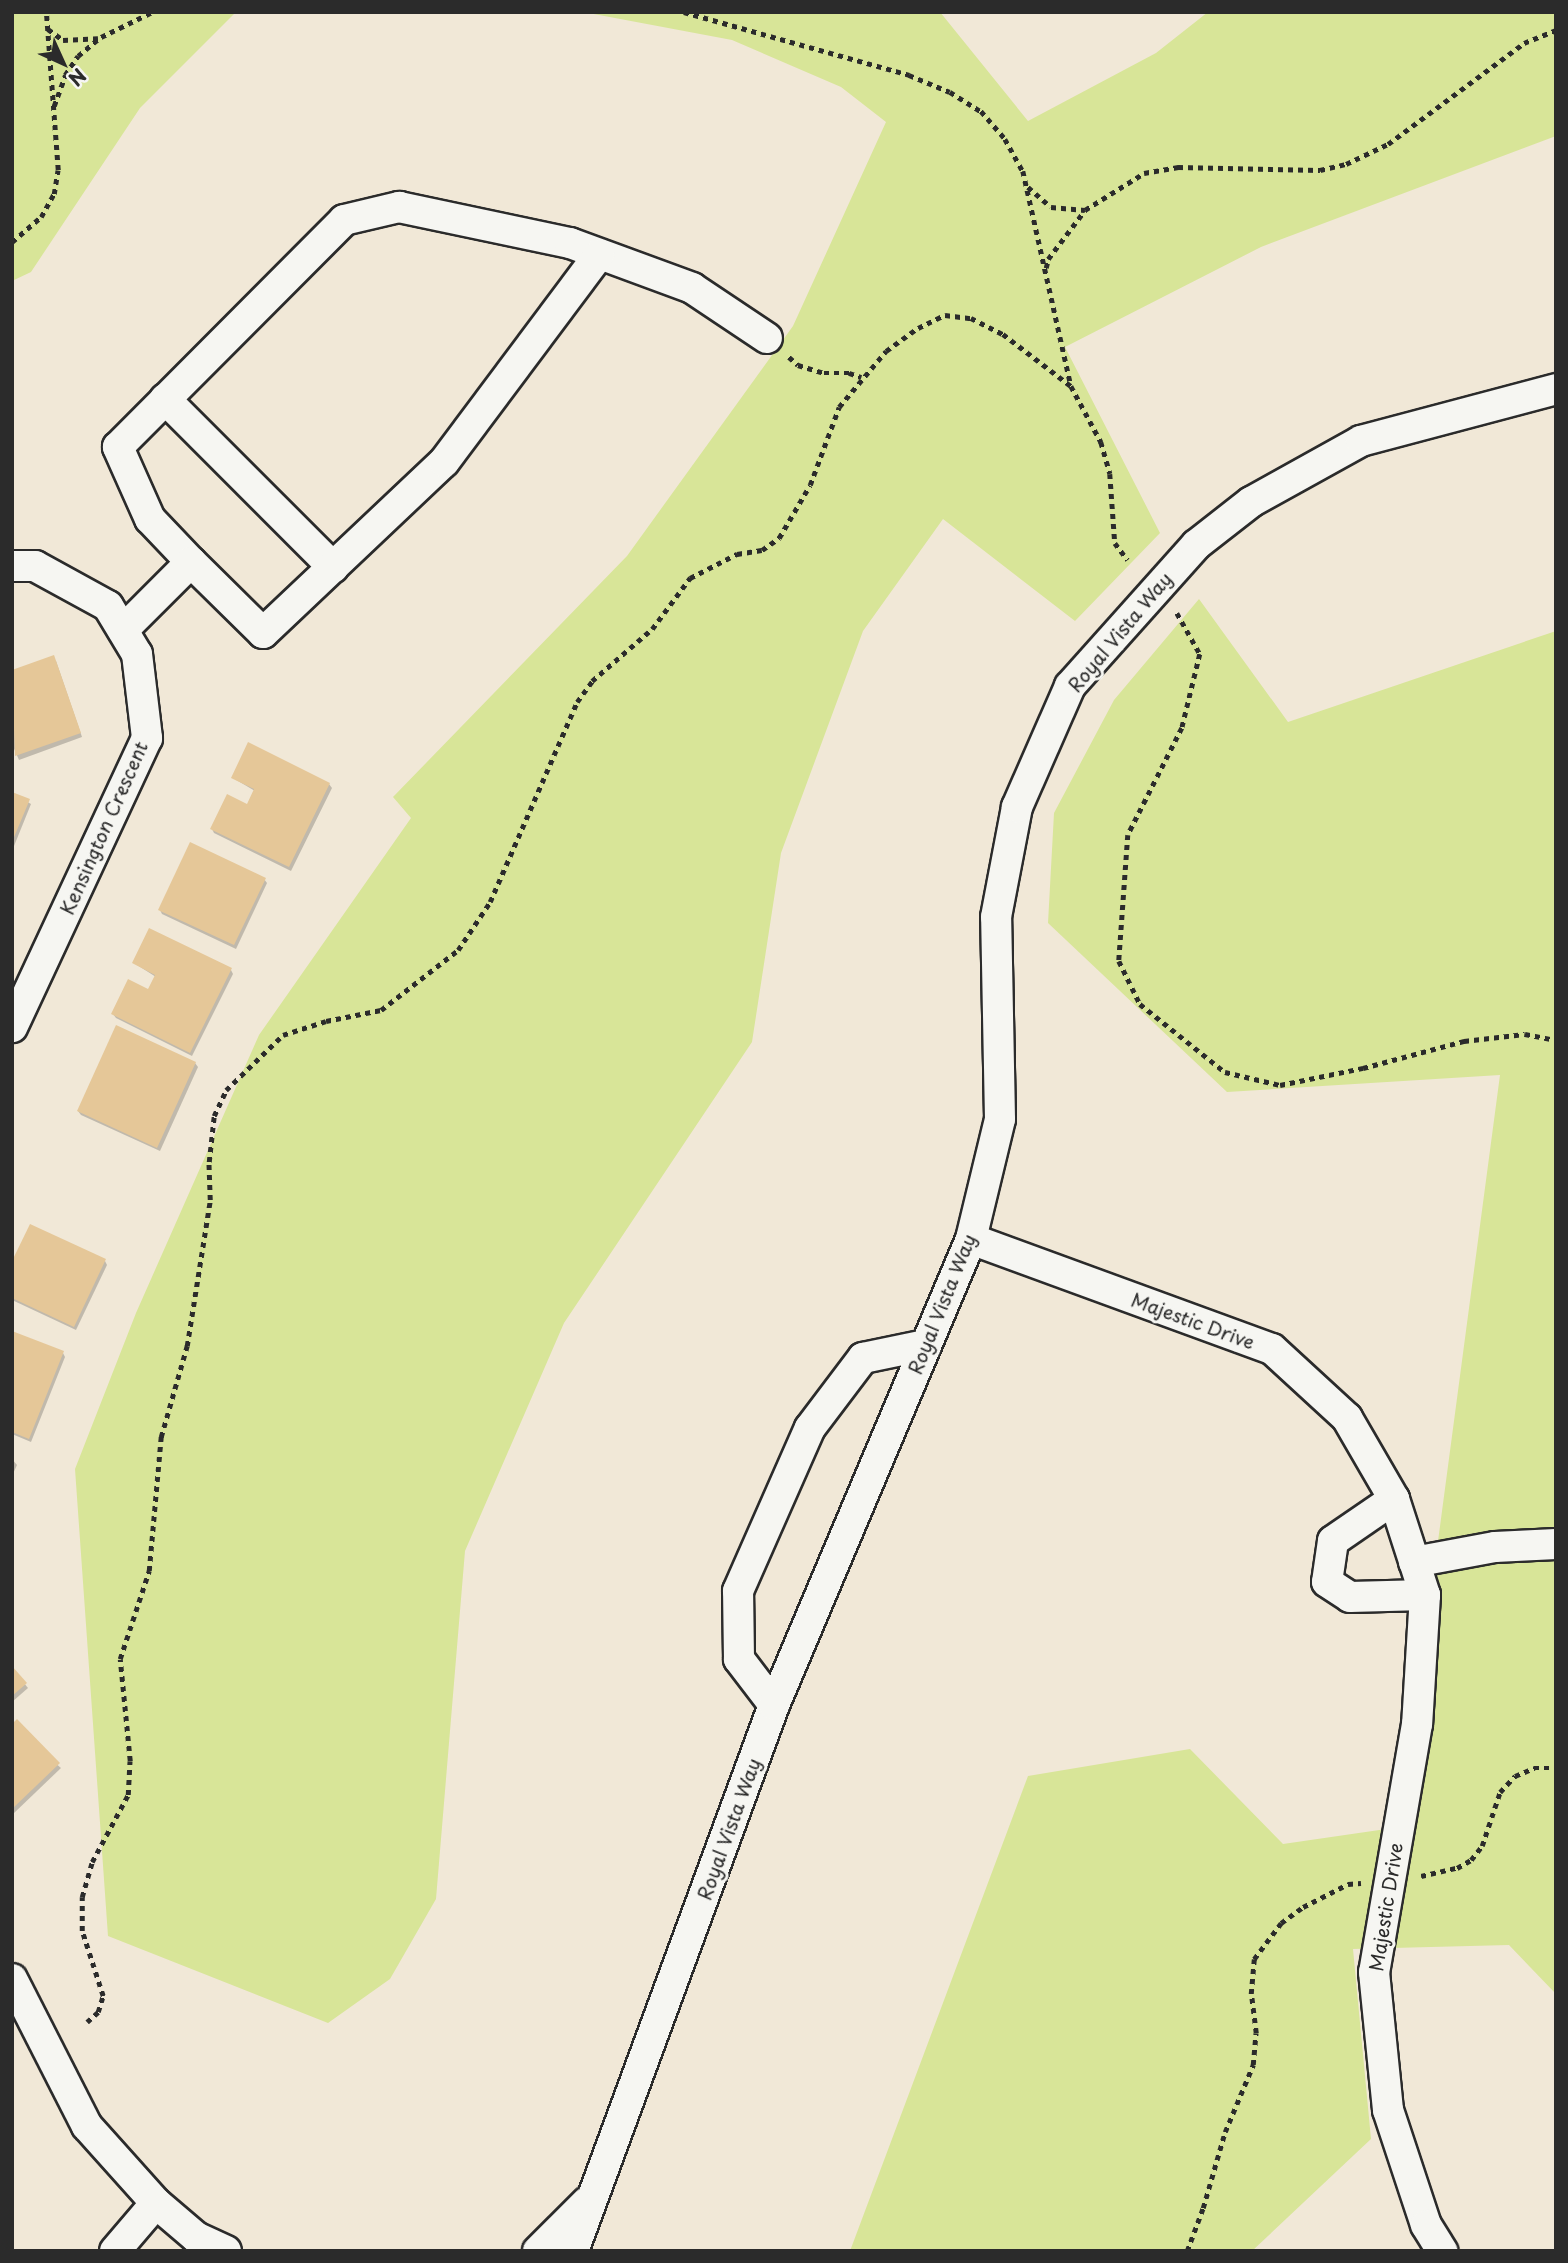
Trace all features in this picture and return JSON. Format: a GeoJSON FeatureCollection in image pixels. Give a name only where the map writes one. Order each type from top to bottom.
{"type":"FeatureCollection","features":[{"type":"Feature","properties":{"kind":"street"},"geometry":{"type":"LineString","coordinates":[[599,255],[444,463],[263,633],[150,519],[118,447],[344,219],[399,207],[570,243],[692,288],[767,338]]}},
{"type":"Feature","properties":{"kind":"street","name":"Royal Vista Way"},"geometry":{"type":"LineString","coordinates":[[573,2251],[774,1705],[971,1239],[1000,1119],[996,916],[1017,807],[1070,686],[1196,545],[1251,502],[1361,441],[1556,388]]}},
{"type":"Feature","properties":{"kind":"street"},"geometry":{"type":"LineString","coordinates":[[165,400],[333,567]]}},
{"type":"Feature","properties":{"kind":"street"},"geometry":{"type":"LineString","coordinates":[[122,630],[191,562]]}},
{"type":"Feature","properties":{"kind":"street","name":"Kensington Crescent"},"geometry":{"type":"LineString","coordinates":[[12,566],[35,566],[108,606],[137,654],[147,738],[12,1027]]}},
{"type":"Feature","properties":{"kind":"street","name":"Majestic Drive"},"geometry":{"type":"LineString","coordinates":[[971,1239],[1272,1349],[1347,1418],[1394,1499],[1425,1595],[1417,1724],[1374,1972],[1388,2110],[1426,2225],[1442,2251]]}},
{"type":"Feature","properties":{"kind":"street"},"geometry":{"type":"LineString","coordinates":[[774,1705],[739,1659],[738,1591],[810,1428],[863,1358],[926,1345]]}},
{"type":"Feature","properties":{"kind":"street"},"geometry":{"type":"LineString","coordinates":[[1394,1499],[1333,1541],[1327,1582],[1350,1597],[1425,1595]]}},
{"type":"Feature","properties":{"kind":"street"},"geometry":{"type":"LineString","coordinates":[[1415,1562],[1495,1547],[1556,1544]]}},
{"type":"Feature","properties":{"kind":"street"},"geometry":{"type":"LineString","coordinates":[[12,1979],[87,2126],[156,2203],[196,2237],[226,2251]]}},
{"type":"Feature","properties":{"kind":"street"},"geometry":{"type":"LineString","coordinates":[[538,2251],[593,2197]]}},
{"type":"Feature","properties":{"kind":"street"},"geometry":{"type":"LineString","coordinates":[[116,2251],[156,2203]]}},
{"type":"Feature","properties":{"kind":"path"},"geometry":{"type":"LineString","coordinates":[[12,242],[41,217],[54,194],[58,170],[46,12]]}},
{"type":"Feature","properties":{"kind":"path"},"geometry":{"type":"LineString","coordinates":[[54,107],[65,75],[78,56],[101,37],[152,12]]}},
{"type":"Feature","properties":{"kind":"path"},"geometry":{"type":"LineString","coordinates":[[684,12],[909,75],[950,92],[981,111],[1005,139],[1023,171],[1071,386],[1101,442],[1110,474],[1115,544],[1128,561]]}},
{"type":"Feature","properties":{"kind":"path"},"geometry":{"type":"LineString","coordinates":[[47,28],[63,40],[101,37]]}},
{"type":"Feature","properties":{"kind":"path"},"geometry":{"type":"LineString","coordinates":[[1045,270],[1048,259],[1085,210],[1144,173],[1178,167],[1320,170],[1346,164],[1388,144],[1524,43],[1556,30]]}},
{"type":"Feature","properties":{"kind":"path"},"geometry":{"type":"LineString","coordinates":[[1027,186],[1051,207],[1085,210]]}},
{"type":"Feature","properties":{"kind":"path"},"geometry":{"type":"LineString","coordinates":[[87,2022],[98,2012],[103,1996],[82,1931],[82,1897],[92,1862],[128,1795],[130,1761],[120,1659],[149,1571],[161,1437],[187,1346],[210,1200],[209,1162],[214,1116],[235,1079],[283,1035],[326,1021],[381,1010],[458,950],[490,902],[577,702],[592,681],[652,629],[690,578],[737,554],[762,550],[779,538],[810,485],[839,407],[861,377],[886,351],[918,328],[945,315],[971,318],[1003,334],[1071,386]]}},
{"type":"Feature","properties":{"kind":"path"},"geometry":{"type":"LineString","coordinates":[[767,338],[798,365],[824,373],[849,373],[861,377]]}},
{"type":"Feature","properties":{"kind":"path"},"geometry":{"type":"LineString","coordinates":[[1177,613],[1200,654],[1182,728],[1128,835],[1119,961],[1140,1004],[1225,1072],[1280,1085],[1363,1068],[1464,1041],[1525,1034],[1556,1040]]}},
{"type":"Feature","properties":{"kind":"path"},"geometry":{"type":"LineString","coordinates":[[1417,1877],[1457,1868],[1471,1860],[1482,1846],[1500,1793],[1514,1776],[1534,1768],[1556,1768]]}},
{"type":"Feature","properties":{"kind":"path"},"geometry":{"type":"LineString","coordinates":[[1187,2251],[1203,2208],[1225,2132],[1250,2079],[1256,2033],[1251,1994],[1254,1959],[1281,1923],[1348,1884],[1365,1883]]}},
{"type":"Feature","properties":{"kind":"green space"},"geometry":{"type":"Polygon","coordinates":[[[12,12],[236,12],[140,108],[31,272],[12,281],[12,12]]]}},
{"type":"Feature","properties":{"kind":"green space"},"geometry":{"type":"Polygon","coordinates":[[[583,12],[940,12],[1028,121],[1156,53],[1208,12],[1556,12],[1556,136],[1261,247],[1065,347],[1160,533],[1075,621],[943,519],[863,631],[781,853],[752,1042],[564,1323],[465,1551],[436,1899],[390,1979],[328,2023],[108,1936],[75,1469],[136,1313],[259,1035],[411,818],[393,797],[627,556],[793,326],[886,122],[841,87],[732,40],[583,12]]]}},
{"type":"Feature","properties":{"kind":"green space"},"geometry":{"type":"Polygon","coordinates":[[[1199,599],[1288,722],[1556,631],[1556,1994],[1509,1945],[1353,1949],[1371,2139],[1252,2251],[850,2251],[1028,1776],[1190,1749],[1283,1844],[1400,1827],[1500,1075],[1227,1092],[1048,923],[1054,813],[1114,700],[1199,599]]]}},
{"type":"Feature","properties":{"kind":"building"},"geometry":{"type":"Polygon","coordinates":[[[54,655],[81,733],[15,756],[12,670],[54,655]]]}},
{"type":"Feature","properties":{"kind":"building"},"geometry":{"type":"Polygon","coordinates":[[[248,742],[330,783],[289,867],[210,829],[227,794],[247,804],[254,789],[231,778],[248,742]]]}},
{"type":"Feature","properties":{"kind":"building"},"geometry":{"type":"Polygon","coordinates":[[[12,792],[30,799],[12,842],[12,792]]]}},
{"type":"Feature","properties":{"kind":"building"},"geometry":{"type":"Polygon","coordinates":[[[190,842],[266,878],[234,945],[158,910],[190,842]]]}},
{"type":"Feature","properties":{"kind":"building"},"geometry":{"type":"Polygon","coordinates":[[[149,928],[232,968],[190,1053],[111,1014],[128,979],[148,989],[155,975],[132,963],[149,928]]]}},
{"type":"Feature","properties":{"kind":"building"},"geometry":{"type":"Polygon","coordinates":[[[116,1025],[196,1062],[157,1148],[77,1111],[116,1025]]]}},
{"type":"Feature","properties":{"kind":"building"},"geometry":{"type":"Polygon","coordinates":[[[30,1224],[106,1259],[74,1327],[12,1298],[12,1261],[30,1224]]]}},
{"type":"Feature","properties":{"kind":"building"},"geometry":{"type":"Polygon","coordinates":[[[12,1331],[64,1351],[29,1439],[12,1432],[12,1331]]]}},
{"type":"Feature","properties":{"kind":"building"},"geometry":{"type":"Polygon","coordinates":[[[12,1666],[27,1683],[12,1696],[12,1666]]]}},
{"type":"Feature","properties":{"kind":"building"},"geometry":{"type":"Polygon","coordinates":[[[17,1719],[60,1763],[12,1809],[12,1724],[17,1719]]]}}]}
